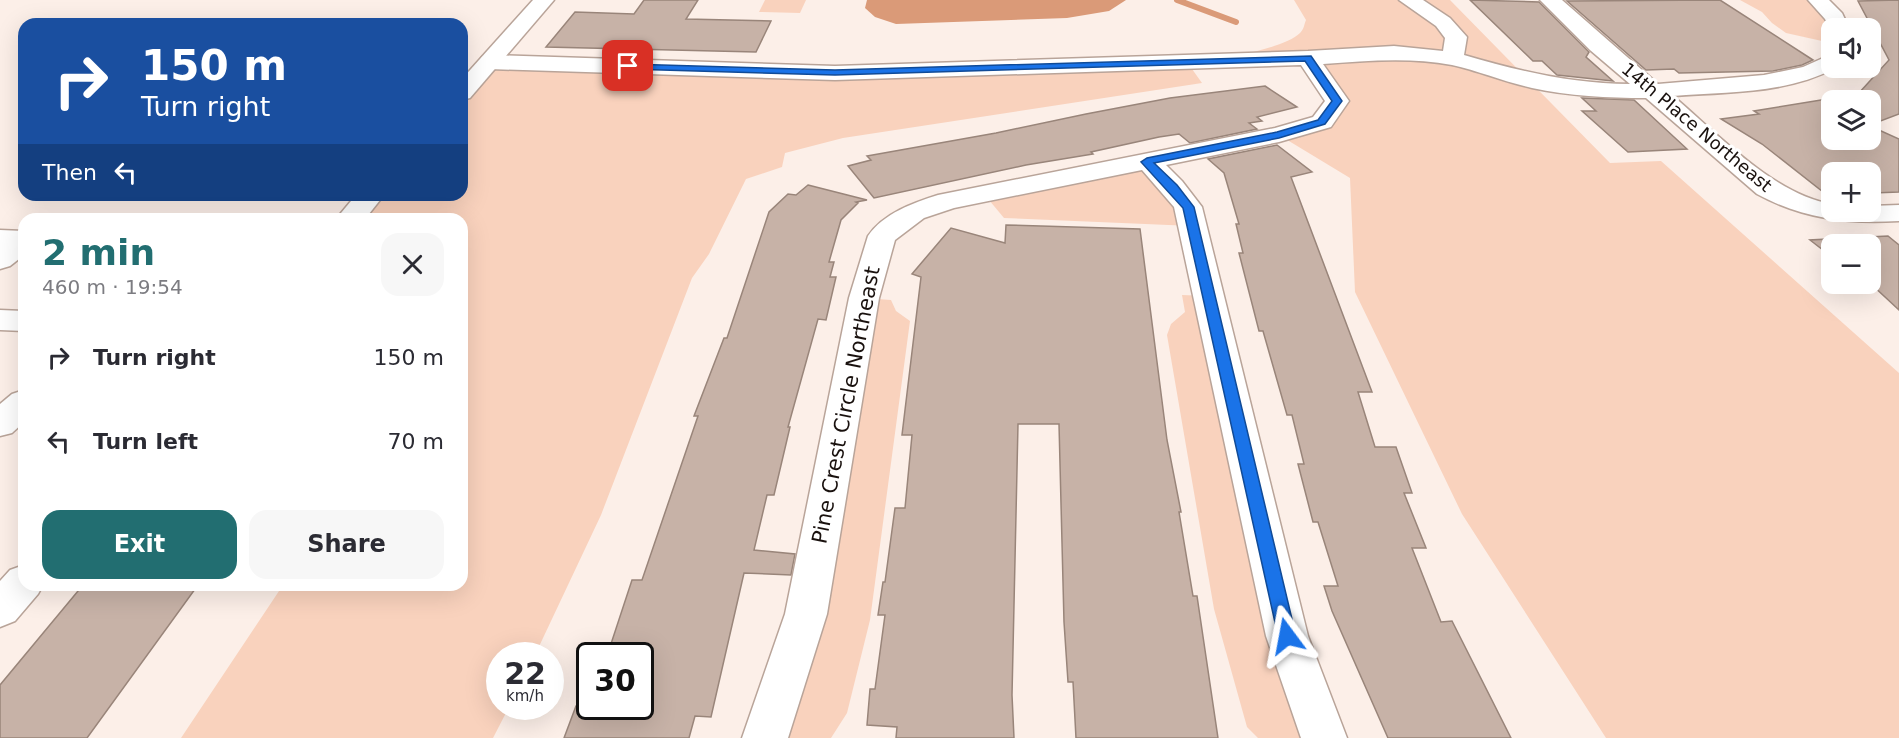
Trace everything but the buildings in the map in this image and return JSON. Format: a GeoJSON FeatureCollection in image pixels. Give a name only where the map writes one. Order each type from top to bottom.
{"type":"FeatureCollection","features":[{"type":"Feature","properties":{"kind":"street"},"geometry":{"type":"LineString","coordinates":[[468,86],[544,0]]}},
{"type":"Feature","properties":{"kind":"street"},"geometry":{"type":"LineString","coordinates":[[1409,0],[1456,37],[1453,59]]}},
{"type":"Feature","properties":{"kind":"street","name":"14th Place Northeast"},"geometry":{"type":"LineString","coordinates":[[1550,0],[1598,45],[1766,188],[1789,201],[1812,210],[1893,219]]}},
{"type":"Feature","properties":{"kind":"street"},"geometry":{"type":"LineString","coordinates":[[1818,0],[1835,18]]}},
{"type":"Feature","properties":{"kind":"street"},"geometry":{"type":"LineString","coordinates":[[490,62],[835,73],[1308,58],[1394,53],[1453,59],[1531,81],[1555,85],[1607,91],[1655,92],[1764,82],[1810,72],[1821,66]]}},
{"type":"Feature","properties":{"kind":"street","name":"Pine Crest Circle Northeast"},"geometry":{"type":"LineString","coordinates":[[765,738],[806,614],[864,298],[882,236],[914,212],[948,201],[1279,135],[1322,122],[1337,101],[1308,58]]}},
{"type":"Feature","properties":{"kind":"street"},"geometry":{"type":"LineString","coordinates":[[1147,162],[1188,207],[1287,636],[1324,738]]}},
{"type":"Feature","properties":{"kind":"street"},"geometry":{"type":"LineString","coordinates":[[356,213],[366,201]]}},
{"type":"Feature","properties":{"kind":"street"},"geometry":{"type":"LineString","coordinates":[[0,239],[18,240]]}},
{"type":"Feature","properties":{"kind":"street"},"geometry":{"type":"LineString","coordinates":[[0,260],[18,245]]}},
{"type":"Feature","properties":{"kind":"street"},"geometry":{"type":"LineString","coordinates":[[0,320],[18,321]]}},
{"type":"Feature","properties":{"kind":"street"},"geometry":{"type":"LineString","coordinates":[[0,424],[18,408]]}},
{"type":"Feature","properties":{"kind":"street"},"geometry":{"type":"LineString","coordinates":[[0,609],[18,589]]}},
{"type":"Feature","properties":{"kind":"shaded area"},"geometry":{"type":"Polygon","coordinates":[[[765,0],[806,0],[800,13],[759,12],[765,0]]]}},
{"type":"Feature","properties":{"kind":"shaded area"},"geometry":{"type":"Polygon","coordinates":[[[867,0],[1126,0],[1109,11],[1067,18],[896,24],[875,17],[865,8],[867,0]]]}},
{"type":"Feature","properties":{"kind":"shaded area"},"geometry":{"type":"Polygon","coordinates":[[[1294,0],[1450,0],[1610,163],[1661,161],[1899,373],[1899,738],[1606,738],[1462,514],[1355,292],[1350,178],[1279,135],[1322,122],[1337,101],[1308,58],[1214,61],[1272,47],[1300,33],[1306,20],[1294,0]]]}},
{"type":"Feature","properties":{"kind":"shaded area"},"geometry":{"type":"Polygon","coordinates":[[[1740,0],[1818,0],[1835,18],[1821,18],[1821,41],[1786,33],[1762,12],[1740,0]]]}},
{"type":"Feature","properties":{"kind":"shaded area"},"geometry":{"type":"Polygon","coordinates":[[[490,62],[835,73],[1187,62],[1202,83],[843,138],[785,153],[782,167],[746,179],[709,254],[692,278],[601,515],[541,642],[486,642],[486,720],[502,720],[493,738],[181,738],[279,591],[468,591],[468,213],[355,213],[366,201],[468,201],[468,86],[490,62]]]}},
{"type":"Feature","properties":{"kind":"shaded area"},"geometry":{"type":"Polygon","coordinates":[[[1147,161],[1192,226],[1004,218],[984,194],[1147,161]]]}},
{"type":"Feature","properties":{"kind":"shaded area"},"geometry":{"type":"Polygon","coordinates":[[[1182,295],[1208,296],[1324,738],[1258,738],[1247,727],[1214,609],[1167,335],[1171,324],[1185,312],[1182,295]]]}},
{"type":"Feature","properties":{"kind":"shaded area"},"geometry":{"type":"Polygon","coordinates":[[[864,298],[891,300],[896,311],[910,321],[870,620],[847,713],[831,738],[765,738],[864,298]]]}},
{"type":"Feature","properties":{"kind":"waterway"},"geometry":{"type":"LineString","coordinates":[[1177,0],[1236,22]]}},
{"type":"Feature","properties":{"kind":"route"},"geometry":{"type":"LineString","coordinates":[[628,66],[835,73],[1308,58],[1337,101],[1322,122],[1279,135],[1147,162],[1188,207],[1287,636]]}}]}
